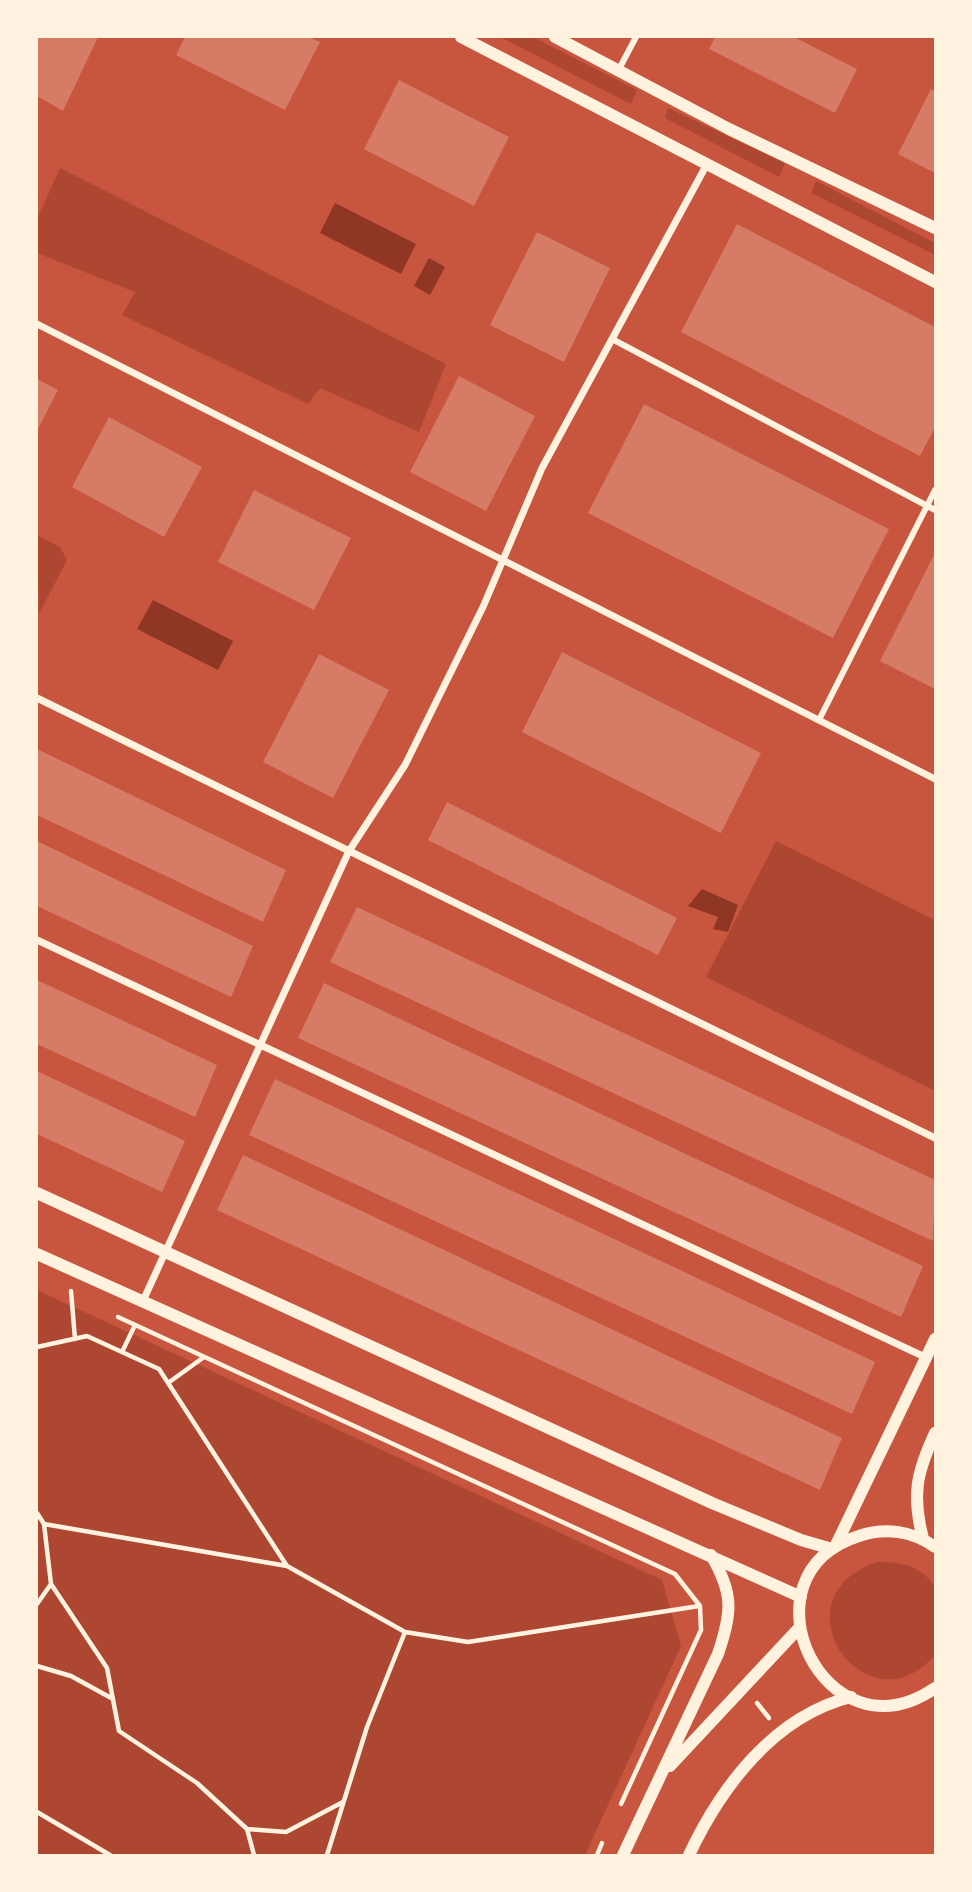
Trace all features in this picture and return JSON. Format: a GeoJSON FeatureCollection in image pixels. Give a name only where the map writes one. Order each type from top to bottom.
{"type":"FeatureCollection","features":[{"type":"Feature","properties":{"kind":"street"},"geometry":{"type":"LineString","coordinates":[[461,37],[935,282]]}},
{"type":"Feature","properties":{"kind":"street"},"geometry":{"type":"LineString","coordinates":[[555,37],[729,129],[935,228]]}},
{"type":"Feature","properties":{"kind":"street"},"geometry":{"type":"LineString","coordinates":[[618,71],[636,37]]}},
{"type":"Feature","properties":{"kind":"street"},"geometry":{"type":"LineString","coordinates":[[142,1303],[349,850],[405,765],[504,561],[542,468],[707,164]]}},
{"type":"Feature","properties":{"kind":"street"},"geometry":{"type":"LineString","coordinates":[[37,324],[935,779]]}},
{"type":"Feature","properties":{"kind":"street"},"geometry":{"type":"LineString","coordinates":[[612,339],[935,510]]}},
{"type":"Feature","properties":{"kind":"street"},"geometry":{"type":"LineString","coordinates":[[819,720],[935,490]]}},
{"type":"Feature","properties":{"kind":"street"},"geometry":{"type":"LineString","coordinates":[[37,698],[935,1138]]}},
{"type":"Feature","properties":{"kind":"street"},"geometry":{"type":"LineString","coordinates":[[37,940],[927,1358]]}},
{"type":"Feature","properties":{"kind":"street"},"geometry":{"type":"LineString","coordinates":[[37,1193],[712,1503],[801,1540],[834,1548],[856,1536],[878,1531],[923,1539],[935,1547]]}},
{"type":"Feature","properties":{"kind":"street"},"geometry":{"type":"LineString","coordinates":[[37,1254],[801,1597]]}},
{"type":"Feature","properties":{"kind":"street"},"geometry":{"type":"LineString","coordinates":[[935,1339],[834,1548],[813,1571],[801,1597],[799,1628],[804,1650],[815,1670],[831,1686],[851,1698],[873,1704],[897,1704],[919,1698],[935,1688]]}},
{"type":"Feature","properties":{"kind":"street"},"geometry":{"type":"LineString","coordinates":[[923,1539],[917,1513],[916,1484],[935,1433]]}},
{"type":"Feature","properties":{"kind":"street"},"geometry":{"type":"LineString","coordinates":[[623,1855],[718,1654],[727,1625],[730,1610],[727,1583],[711,1555]]}},
{"type":"Feature","properties":{"kind":"street"},"geometry":{"type":"LineString","coordinates":[[662,1775],[799,1628]]}},
{"type":"Feature","properties":{"kind":"street"},"geometry":{"type":"LineString","coordinates":[[689,1855],[700,1831],[741,1769],[804,1714],[851,1698]]}},
{"type":"Feature","properties":{"kind":"path"},"geometry":{"type":"LineString","coordinates":[[58,1289],[80,1299]]}},
{"type":"Feature","properties":{"kind":"path"},"geometry":{"type":"LineString","coordinates":[[113,1314],[675,1574],[700,1606],[701,1630],[620,1805]]}},
{"type":"Feature","properties":{"kind":"path"},"geometry":{"type":"LineString","coordinates":[[122,1352],[135,1325]]}},
{"type":"Feature","properties":{"kind":"path"},"geometry":{"type":"LineString","coordinates":[[37,1347],[87,1336],[159,1369],[287,1566]]}},
{"type":"Feature","properties":{"kind":"path"},"geometry":{"type":"LineString","coordinates":[[37,1513],[44,1524],[51,1584],[107,1668],[119,1731],[197,1783],[247,1829],[254,1855]]}},
{"type":"Feature","properties":{"kind":"path"},"geometry":{"type":"LineString","coordinates":[[44,1524],[287,1566],[405,1632],[468,1642],[700,1606]]}},
{"type":"Feature","properties":{"kind":"path"},"geometry":{"type":"LineString","coordinates":[[37,1604],[51,1584]]}},
{"type":"Feature","properties":{"kind":"path"},"geometry":{"type":"LineString","coordinates":[[327,1855],[367,1727],[405,1632]]}},
{"type":"Feature","properties":{"kind":"path"},"geometry":{"type":"LineString","coordinates":[[37,1666],[71,1676],[113,1699]]}},
{"type":"Feature","properties":{"kind":"path"},"geometry":{"type":"LineString","coordinates":[[247,1829],[286,1832],[343,1802]]}},
{"type":"Feature","properties":{"kind":"path"},"geometry":{"type":"LineString","coordinates":[[37,1812],[110,1855]]}},
{"type":"Feature","properties":{"kind":"path"},"geometry":{"type":"LineString","coordinates":[[597,1855],[608,1830]]}},
{"type":"Feature","properties":{"kind":"shaded area"},"geometry":{"type":"Polygon","coordinates":[[[500,37],[533,37],[637,90],[631,104],[500,37]]]}},
{"type":"Feature","properties":{"kind":"shaded area"},"geometry":{"type":"Polygon","coordinates":[[[668,108],[785,163],[779,177],[665,118],[668,108]]]}},
{"type":"Feature","properties":{"kind":"shaded area"},"geometry":{"type":"Polygon","coordinates":[[[60,168],[446,364],[419,432],[320,388],[308,404],[122,315],[135,292],[37,253],[37,219],[60,168]]]}},
{"type":"Feature","properties":{"kind":"shaded area"},"geometry":{"type":"Polygon","coordinates":[[[816,181],[935,243],[935,255],[811,193],[816,181]]]}},
{"type":"Feature","properties":{"kind":"shaded area"},"geometry":{"type":"Polygon","coordinates":[[[335,203],[416,244],[401,274],[320,233],[335,203]]]}},
{"type":"Feature","properties":{"kind":"shaded area"},"geometry":{"type":"Polygon","coordinates":[[[429,258],[445,267],[430,295],[414,286],[429,258]]]}},
{"type":"Feature","properties":{"kind":"shaded area"},"geometry":{"type":"Polygon","coordinates":[[[37,535],[60,547],[67,560],[39,614],[37,535]]]}},
{"type":"Feature","properties":{"kind":"shaded area"},"geometry":{"type":"Polygon","coordinates":[[[153,600],[233,641],[218,670],[137,629],[153,600]]]}},
{"type":"Feature","properties":{"kind":"shaded area"},"geometry":{"type":"Polygon","coordinates":[[[776,841],[935,920],[935,1091],[706,977],[776,841]]]}},
{"type":"Feature","properties":{"kind":"shaded area"},"geometry":{"type":"Polygon","coordinates":[[[702,889],[738,905],[728,932],[713,929],[718,917],[688,906],[702,889]]]}},
{"type":"Feature","properties":{"kind":"shaded area"},"geometry":{"type":"Polygon","coordinates":[[[37,1290],[662,1580],[681,1646],[585,1855],[37,1855],[37,1290]]]}},
{"type":"Feature","properties":{"kind":"shaded area"},"geometry":{"type":"Polygon","coordinates":[[[877,1562],[917,1569],[935,1586],[935,1655],[909,1675],[882,1679],[859,1670],[841,1652],[831,1628],[832,1603],[846,1580],[877,1562]]]}},
{"type":"Feature","properties":{"kind":"building"},"geometry":{"type":"Polygon","coordinates":[[[37,37],[98,37],[63,111],[37,96],[37,37]]]}},
{"type":"Feature","properties":{"kind":"building"},"geometry":{"type":"Polygon","coordinates":[[[185,37],[309,37],[320,42],[285,110],[176,55],[185,37]]]}},
{"type":"Feature","properties":{"kind":"building"},"geometry":{"type":"Polygon","coordinates":[[[715,37],[794,37],[857,69],[835,113],[709,49],[715,37]]]}},
{"type":"Feature","properties":{"kind":"building"},"geometry":{"type":"Polygon","coordinates":[[[399,80],[509,137],[474,206],[364,149],[399,80]]]}},
{"type":"Feature","properties":{"kind":"building"},"geometry":{"type":"Polygon","coordinates":[[[931,89],[935,91],[935,173],[898,154],[931,89]]]}},
{"type":"Feature","properties":{"kind":"building"},"geometry":{"type":"Polygon","coordinates":[[[737,224],[935,327],[935,427],[920,456],[681,332],[737,224]]]}},
{"type":"Feature","properties":{"kind":"building"},"geometry":{"type":"Polygon","coordinates":[[[537,232],[610,268],[564,362],[490,325],[537,232]]]}},
{"type":"Feature","properties":{"kind":"building"},"geometry":{"type":"Polygon","coordinates":[[[459,376],[535,416],[486,511],[410,472],[459,376]]]}},
{"type":"Feature","properties":{"kind":"building"},"geometry":{"type":"Polygon","coordinates":[[[37,379],[58,390],[37,431],[37,379]]]}},
{"type":"Feature","properties":{"kind":"building"},"geometry":{"type":"Polygon","coordinates":[[[644,404],[889,529],[833,638],[588,513],[644,404]]]}},
{"type":"Feature","properties":{"kind":"building"},"geometry":{"type":"Polygon","coordinates":[[[109,417],[202,467],[164,537],[72,487],[109,417]]]}},
{"type":"Feature","properties":{"kind":"building"},"geometry":{"type":"Polygon","coordinates":[[[254,490],[351,538],[314,610],[218,562],[254,490]]]}},
{"type":"Feature","properties":{"kind":"building"},"geometry":{"type":"Polygon","coordinates":[[[935,553],[935,689],[880,661],[935,553]]]}},
{"type":"Feature","properties":{"kind":"building"},"geometry":{"type":"Polygon","coordinates":[[[562,652],[761,753],[721,833],[522,732],[562,652]]]}},
{"type":"Feature","properties":{"kind":"building"},"geometry":{"type":"Polygon","coordinates":[[[319,654],[389,690],[333,798],[263,762],[319,654]]]}},
{"type":"Feature","properties":{"kind":"building"},"geometry":{"type":"Polygon","coordinates":[[[37,749],[286,870],[263,922],[37,815],[37,749]]]}},
{"type":"Feature","properties":{"kind":"building"},"geometry":{"type":"Polygon","coordinates":[[[447,802],[677,918],[658,955],[428,840],[447,802]]]}},
{"type":"Feature","properties":{"kind":"building"},"geometry":{"type":"Polygon","coordinates":[[[37,841],[253,946],[231,997],[37,906],[37,841]]]}},
{"type":"Feature","properties":{"kind":"building"},"geometry":{"type":"Polygon","coordinates":[[[357,907],[935,1180],[933,1241],[330,962],[357,907]]]}},
{"type":"Feature","properties":{"kind":"building"},"geometry":{"type":"Polygon","coordinates":[[[37,980],[217,1065],[195,1117],[37,1044],[37,980]]]}},
{"type":"Feature","properties":{"kind":"building"},"geometry":{"type":"Polygon","coordinates":[[[324,983],[923,1266],[901,1317],[298,1038],[324,983]]]}},
{"type":"Feature","properties":{"kind":"building"},"geometry":{"type":"Polygon","coordinates":[[[37,1071],[185,1141],[162,1192],[37,1134],[37,1071]]]}},
{"type":"Feature","properties":{"kind":"building"},"geometry":{"type":"Polygon","coordinates":[[[275,1079],[875,1362],[852,1414],[249,1135],[275,1079]]]}},
{"type":"Feature","properties":{"kind":"building"},"geometry":{"type":"Polygon","coordinates":[[[243,1155],[842,1438],[820,1490],[217,1210],[243,1155]]]}}]}
